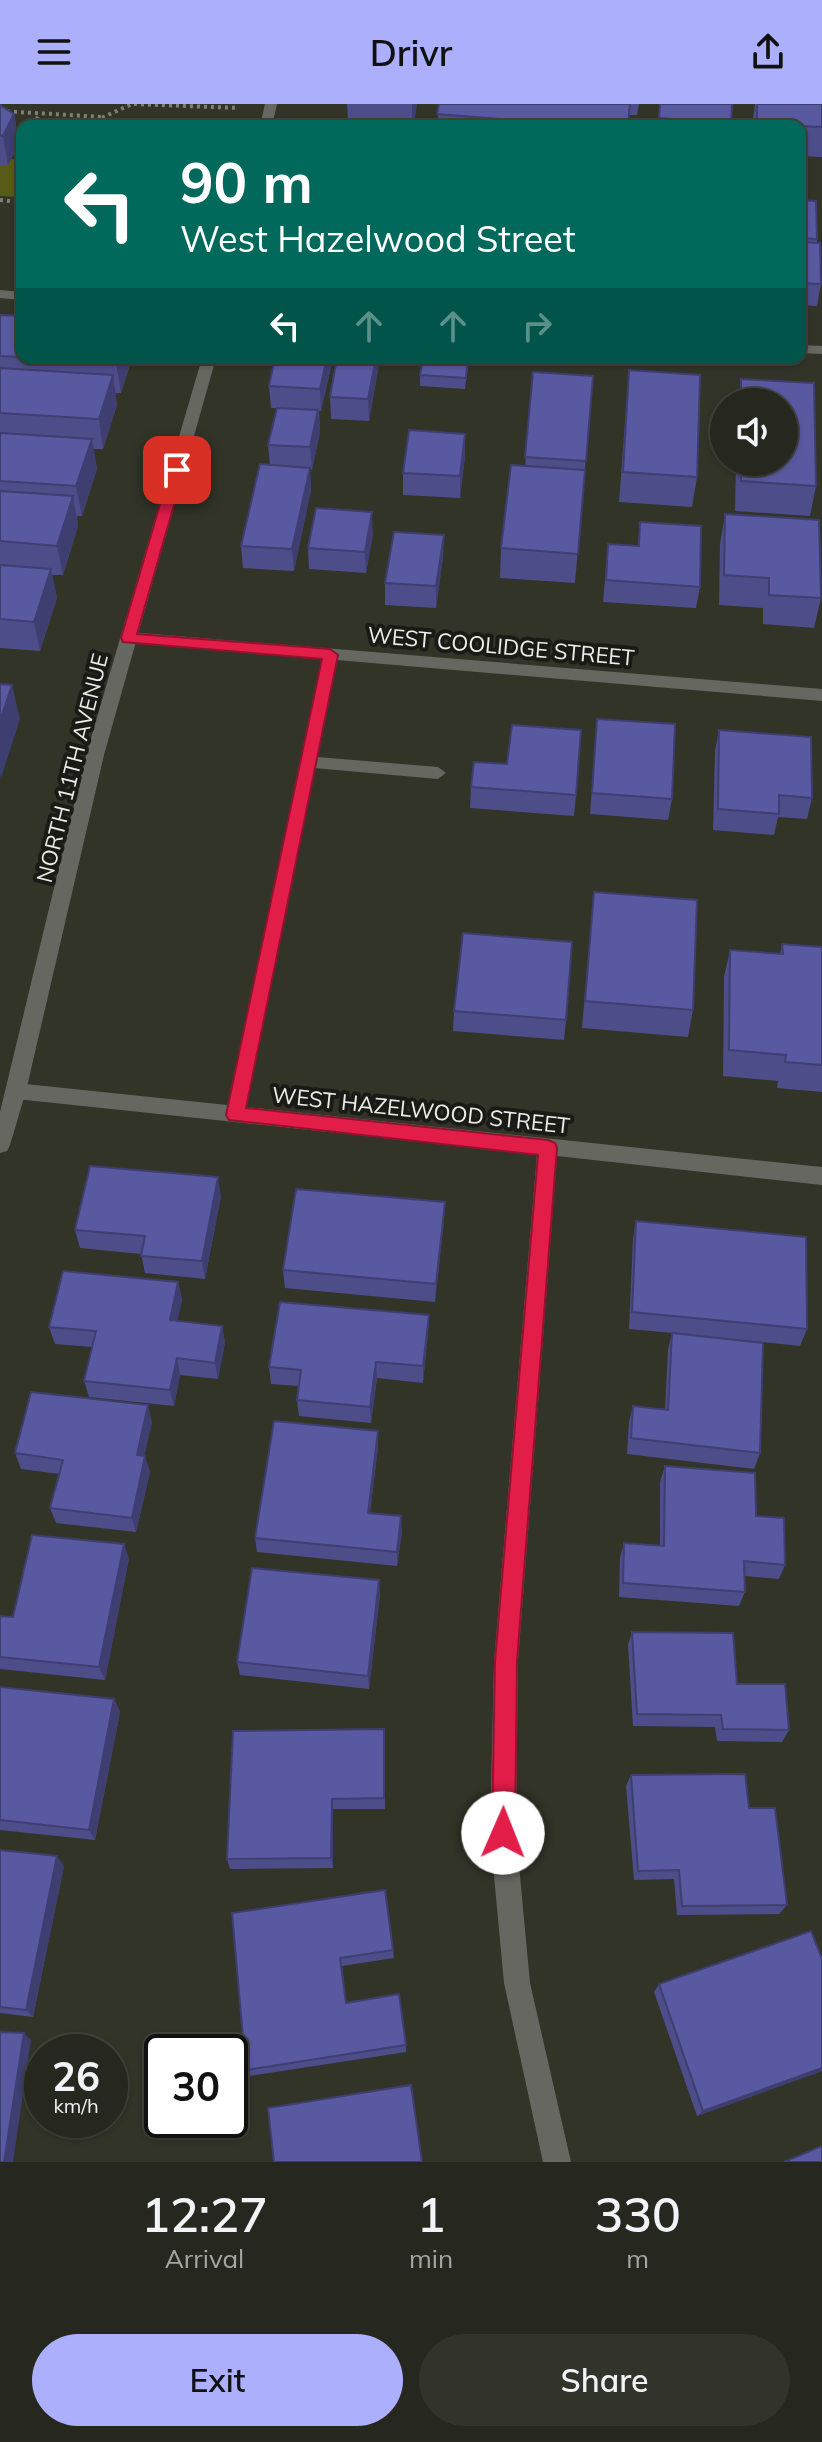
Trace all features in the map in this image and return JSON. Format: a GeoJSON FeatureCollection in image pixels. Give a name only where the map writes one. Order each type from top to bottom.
{"type":"FeatureCollection","features":[{"type":"Feature","properties":{"kind":"street","name":"NORTH 11TH AVENUE"},"geometry":{"type":"LineString","coordinates":[[0,1145],[8,1091],[95,755],[207,364]]}},
{"type":"Feature","properties":{"kind":"street","name":"WEST COOLIDGE STREET"},"geometry":{"type":"LineString","coordinates":[[129,638],[822,695]]}},
{"type":"Feature","properties":{"kind":"street","name":"WEST HAZELWOOD STREET"},"geometry":{"type":"LineString","coordinates":[[8,1091],[822,1176]]}},
{"type":"Feature","properties":{"kind":"street"},"geometry":{"type":"LineString","coordinates":[[548,1148],[506,1661],[503,1833],[517,1983],[557,2162]]}},
{"type":"Feature","properties":{"kind":"lane"},"geometry":{"type":"LineString","coordinates":[[235,1115],[330,655]]}},
{"type":"Feature","properties":{"kind":"lane"},"geometry":{"type":"LineString","coordinates":[[308,762],[438,773]]}},
{"type":"Feature","properties":{"kind":"path"},"geometry":{"type":"LineString","coordinates":[[99,120],[133,104],[244,109]]}},
{"type":"Feature","properties":{"kind":"path"},"geometry":{"type":"LineString","coordinates":[[0,111],[103,117]]}},
{"type":"Feature","properties":{"kind":"path"},"geometry":{"type":"LineString","coordinates":[[36,120],[39,114]]}},
{"type":"Feature","properties":{"kind":"shaded area"},"geometry":{"type":"Polygon","coordinates":[[[11,159],[16,159],[16,197],[0,196],[0,165],[8,165],[11,159]]]}},
{"type":"Feature","properties":{"kind":"building"},"geometry":{"type":"Polygon","coordinates":[[[439,104],[630,104],[629,120],[499,120],[437,114],[439,104]]]}},
{"type":"Feature","properties":{"kind":"building"},"geometry":{"type":"Polygon","coordinates":[[[660,104],[732,104],[731,120],[659,118],[660,104]]]}},
{"type":"Feature","properties":{"kind":"building"},"geometry":{"type":"Polygon","coordinates":[[[757,104],[822,104],[822,127],[806,126],[806,120],[757,120],[757,104]]]}},
{"type":"Feature","properties":{"kind":"building"},"geometry":{"type":"Polygon","coordinates":[[[0,105],[14,114],[3,136],[0,135],[0,105]]]}},
{"type":"Feature","properties":{"kind":"building"},"geometry":{"type":"Polygon","coordinates":[[[806,200],[816,201],[817,239],[806,238],[806,200]]]}},
{"type":"Feature","properties":{"kind":"building"},"geometry":{"type":"Polygon","coordinates":[[[806,242],[820,243],[821,284],[806,283],[806,242]]]}},
{"type":"Feature","properties":{"kind":"building"},"geometry":{"type":"Polygon","coordinates":[[[0,315],[16,316],[16,357],[0,356],[0,315]]]}},
{"type":"Feature","properties":{"kind":"building"},"geometry":{"type":"Polygon","coordinates":[[[274,364],[326,364],[320,389],[269,386],[274,364]]]}},
{"type":"Feature","properties":{"kind":"building"},"geometry":{"type":"Polygon","coordinates":[[[336,364],[375,364],[368,399],[330,397],[336,364]]]}},
{"type":"Feature","properties":{"kind":"building"},"geometry":{"type":"Polygon","coordinates":[[[422,364],[467,364],[466,378],[420,375],[422,364]]]}},
{"type":"Feature","properties":{"kind":"building"},"geometry":{"type":"Polygon","coordinates":[[[0,368],[113,375],[99,419],[0,413],[0,368]]]}},
{"type":"Feature","properties":{"kind":"building"},"geometry":{"type":"Polygon","coordinates":[[[629,370],[700,375],[697,477],[623,472],[629,370]]]}},
{"type":"Feature","properties":{"kind":"building"},"geometry":{"type":"Polygon","coordinates":[[[533,372],[593,376],[586,461],[525,457],[533,372]]]}},
{"type":"Feature","properties":{"kind":"building"},"geometry":{"type":"Polygon","coordinates":[[[741,379],[814,383],[816,486],[741,481],[741,476],[798,476],[798,388],[741,388],[741,379]]]}},
{"type":"Feature","properties":{"kind":"building"},"geometry":{"type":"Polygon","coordinates":[[[277,408],[318,410],[310,447],[268,445],[277,408]]]}},
{"type":"Feature","properties":{"kind":"building"},"geometry":{"type":"Polygon","coordinates":[[[409,430],[465,434],[460,476],[403,473],[409,430]]]}},
{"type":"Feature","properties":{"kind":"building"},"geometry":{"type":"Polygon","coordinates":[[[0,433],[92,439],[76,486],[0,481],[0,433]]]}},
{"type":"Feature","properties":{"kind":"building"},"geometry":{"type":"Polygon","coordinates":[[[260,464],[310,468],[292,549],[241,546],[260,464]]]}},
{"type":"Feature","properties":{"kind":"building"},"geometry":{"type":"Polygon","coordinates":[[[511,465],[585,470],[578,554],[501,548],[511,465]]]}},
{"type":"Feature","properties":{"kind":"building"},"geometry":{"type":"Polygon","coordinates":[[[0,491],[73,496],[57,546],[0,541],[0,491]]]}},
{"type":"Feature","properties":{"kind":"building"},"geometry":{"type":"Polygon","coordinates":[[[316,508],[372,512],[365,552],[308,548],[316,508]]]}},
{"type":"Feature","properties":{"kind":"building"},"geometry":{"type":"Polygon","coordinates":[[[725,514],[819,520],[821,598],[769,595],[769,578],[724,575],[725,514]]]}},
{"type":"Feature","properties":{"kind":"building"},"geometry":{"type":"Polygon","coordinates":[[[640,522],[701,526],[700,587],[606,580],[608,544],[639,546],[640,522]]]}},
{"type":"Feature","properties":{"kind":"building"},"geometry":{"type":"Polygon","coordinates":[[[394,532],[444,535],[436,586],[385,583],[394,532]]]}},
{"type":"Feature","properties":{"kind":"building"},"geometry":{"type":"Polygon","coordinates":[[[0,565],[51,569],[34,622],[0,619],[0,565]]]}},
{"type":"Feature","properties":{"kind":"building"},"geometry":{"type":"Polygon","coordinates":[[[0,684],[12,685],[0,721],[0,684]]]}},
{"type":"Feature","properties":{"kind":"building"},"geometry":{"type":"Polygon","coordinates":[[[597,719],[675,724],[672,799],[592,793],[597,719]]]}},
{"type":"Feature","properties":{"kind":"building"},"geometry":{"type":"Polygon","coordinates":[[[512,725],[581,730],[576,795],[471,787],[474,762],[507,764],[512,725]]]}},
{"type":"Feature","properties":{"kind":"building"},"geometry":{"type":"Polygon","coordinates":[[[719,730],[811,737],[812,798],[779,795],[779,814],[718,809],[719,730]]]}},
{"type":"Feature","properties":{"kind":"building"},"geometry":{"type":"Polygon","coordinates":[[[594,892],[697,900],[693,1010],[585,1001],[594,892]]]}},
{"type":"Feature","properties":{"kind":"building"},"geometry":{"type":"Polygon","coordinates":[[[463,933],[572,942],[566,1020],[454,1011],[463,933]]]}},
{"type":"Feature","properties":{"kind":"building"},"geometry":{"type":"Polygon","coordinates":[[[782,944],[822,947],[822,1065],[785,1062],[786,1055],[729,1050],[730,950],[783,954],[782,944]]]}},
{"type":"Feature","properties":{"kind":"building"},"geometry":{"type":"Polygon","coordinates":[[[90,1166],[218,1177],[202,1261],[141,1256],[145,1236],[75,1230],[90,1166]]]}},
{"type":"Feature","properties":{"kind":"building"},"geometry":{"type":"Polygon","coordinates":[[[296,1189],[445,1202],[436,1284],[283,1270],[296,1189]]]}},
{"type":"Feature","properties":{"kind":"building"},"geometry":{"type":"Polygon","coordinates":[[[636,1221],[806,1237],[807,1329],[632,1312],[636,1221]]]}},
{"type":"Feature","properties":{"kind":"building"},"geometry":{"type":"Polygon","coordinates":[[[63,1271],[178,1282],[170,1320],[222,1326],[215,1363],[177,1358],[170,1390],[84,1381],[96,1331],[49,1327],[63,1271]]]}},
{"type":"Feature","properties":{"kind":"building"},"geometry":{"type":"Polygon","coordinates":[[[280,1302],[429,1315],[423,1366],[376,1362],[370,1407],[297,1400],[301,1370],[269,1367],[280,1302]]]}},
{"type":"Feature","properties":{"kind":"building"},"geometry":{"type":"Polygon","coordinates":[[[672,1333],[763,1343],[760,1453],[631,1438],[633,1406],[668,1410],[672,1333]]]}},
{"type":"Feature","properties":{"kind":"building"},"geometry":{"type":"Polygon","coordinates":[[[31,1392],[148,1405],[137,1455],[145,1456],[132,1518],[50,1508],[63,1460],[15,1453],[31,1392]]]}},
{"type":"Feature","properties":{"kind":"building"},"geometry":{"type":"Polygon","coordinates":[[[274,1421],[378,1431],[368,1513],[401,1516],[397,1552],[255,1538],[274,1421]]]}},
{"type":"Feature","properties":{"kind":"building"},"geometry":{"type":"Polygon","coordinates":[[[665,1466],[755,1473],[756,1516],[784,1518],[785,1565],[744,1561],[745,1592],[623,1583],[624,1543],[664,1546],[665,1466]]]}},
{"type":"Feature","properties":{"kind":"building"},"geometry":{"type":"Polygon","coordinates":[[[32,1535],[124,1544],[99,1667],[0,1657],[0,1616],[13,1617],[32,1535]]]}},
{"type":"Feature","properties":{"kind":"building"},"geometry":{"type":"Polygon","coordinates":[[[252,1568],[379,1580],[368,1676],[237,1662],[252,1568]]]}},
{"type":"Feature","properties":{"kind":"building"},"geometry":{"type":"Polygon","coordinates":[[[632,1632],[733,1633],[737,1684],[785,1684],[789,1730],[723,1729],[721,1715],[637,1714],[632,1632]]]}},
{"type":"Feature","properties":{"kind":"building"},"geometry":{"type":"Polygon","coordinates":[[[0,1687],[114,1699],[89,1830],[0,1820],[0,1687]]]}},
{"type":"Feature","properties":{"kind":"building"},"geometry":{"type":"Polygon","coordinates":[[[384,1729],[384,1798],[332,1799],[331,1858],[227,1859],[233,1731],[384,1729]]]}},
{"type":"Feature","properties":{"kind":"building"},"geometry":{"type":"Polygon","coordinates":[[[745,1774],[749,1808],[775,1808],[787,1905],[682,1906],[679,1870],[638,1871],[631,1775],[745,1774]]]}},
{"type":"Feature","properties":{"kind":"building"},"geometry":{"type":"Polygon","coordinates":[[[0,1850],[57,1856],[26,2010],[0,2007],[0,1850]]]}},
{"type":"Feature","properties":{"kind":"building"},"geometry":{"type":"Polygon","coordinates":[[[385,1890],[393,1950],[340,1958],[346,2003],[399,1994],[406,2045],[248,2070],[248,2034],[243,2034],[232,1913],[385,1890]]]}},
{"type":"Feature","properties":{"kind":"building"},"geometry":{"type":"Polygon","coordinates":[[[811,1931],[822,1959],[822,2068],[703,2111],[659,1984],[811,1931]]]}},
{"type":"Feature","properties":{"kind":"building"},"geometry":{"type":"Polygon","coordinates":[[[0,2032],[24,2033],[4,2162],[0,2162],[0,2032]]]}},
{"type":"Feature","properties":{"kind":"building"},"geometry":{"type":"Polygon","coordinates":[[[411,2085],[422,2162],[274,2162],[268,2108],[411,2085]]]}},
{"type":"Feature","properties":{"kind":"building"},"geometry":{"type":"Polygon","coordinates":[[[822,2146],[822,2162],[784,2162],[822,2146]]]}},
{"type":"Feature","properties":{"kind":"route"},"geometry":{"type":"LineString","coordinates":[[177,470],[129,638],[330,655],[235,1115],[548,1148],[506,1661],[503,1833]]}}]}
